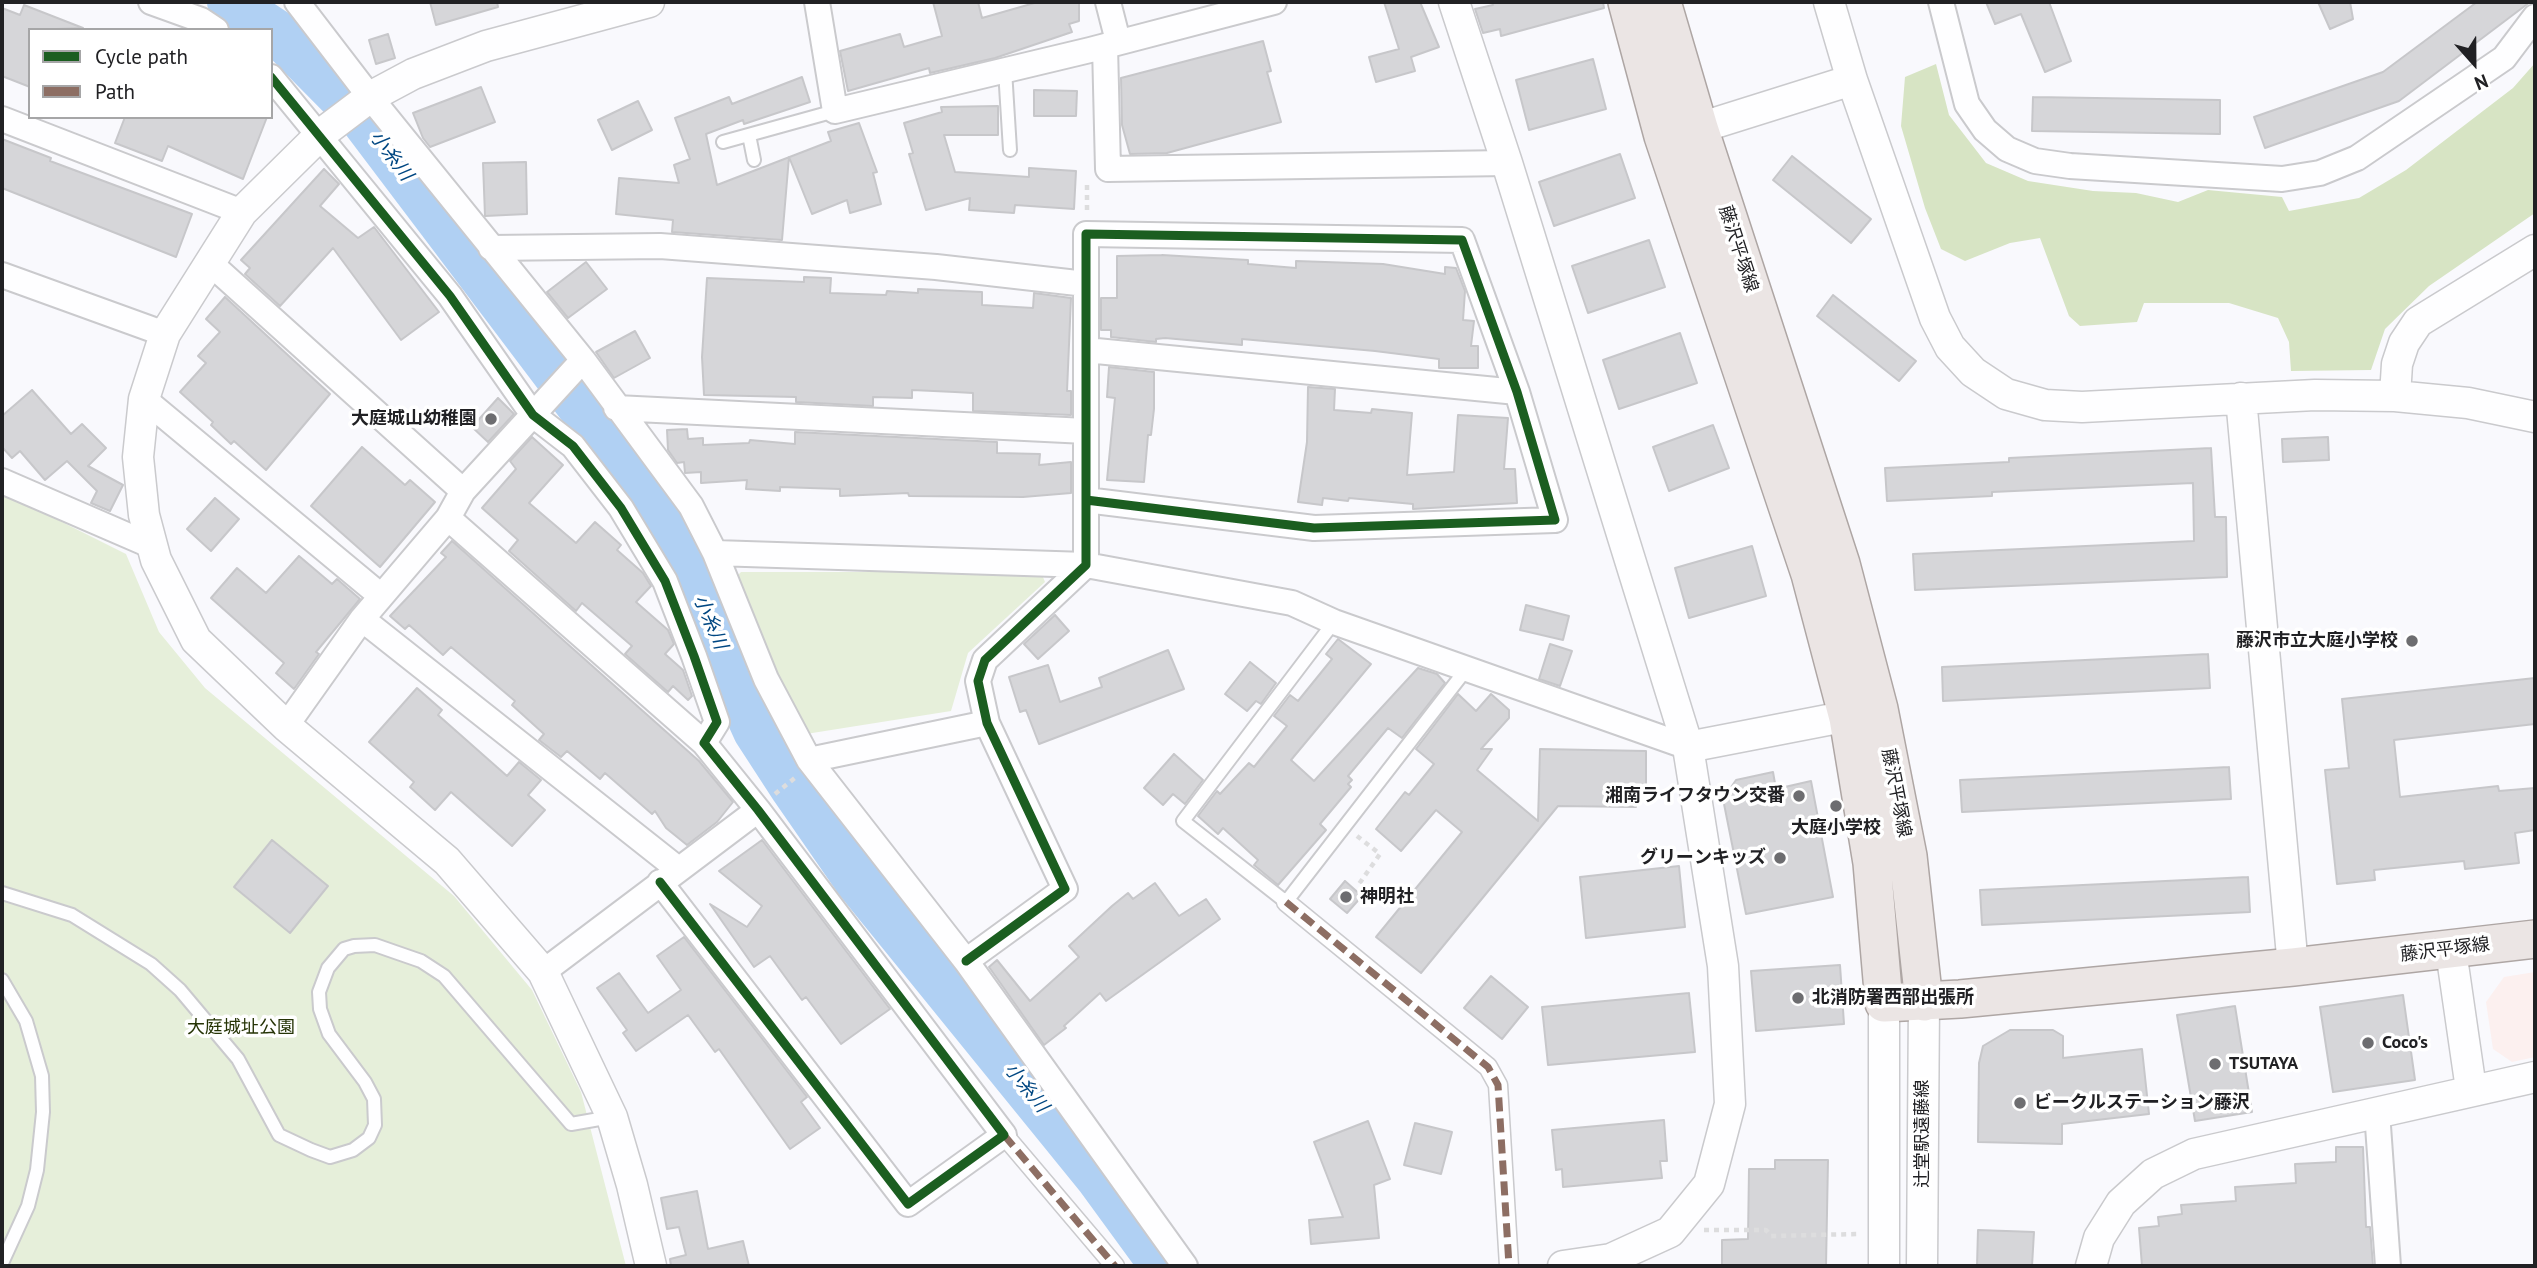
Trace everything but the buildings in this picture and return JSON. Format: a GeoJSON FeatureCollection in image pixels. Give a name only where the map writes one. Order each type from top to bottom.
{"type":"FeatureCollection","features":[{"type":"Feature","properties":{"kind":"main road","name":"藤沢平塚線"},"geometry":{"type":"LineString","coordinates":[[1627,2],[1663,136],[1810,574],[1863,714],[1908,856],[1924,1002],[2451,951],[2535,939]]}},
{"type":"Feature","properties":{"kind":"main road","name":"藤沢平塚線"},"geometry":{"type":"LineString","coordinates":[[1662,2],[1699,128],[1841,564],[1863,714],[1884,1003]]}},
{"type":"Feature","properties":{"kind":"main road"},"geometry":{"type":"LineString","coordinates":[[1884,1003],[1924,1002]]}},
{"type":"Feature","properties":{"kind":"street"},"geometry":{"type":"LineString","coordinates":[[151,2],[201,20],[213,28]]}},
{"type":"Feature","properties":{"kind":"street"},"geometry":{"type":"LineString","coordinates":[[297,2],[366,101],[491,248],[579,366],[616,408],[691,506],[715,553],[804,767],[966,961],[1185,1266]]}},
{"type":"Feature","properties":{"kind":"street"},"geometry":{"type":"LineString","coordinates":[[649,2],[486,47],[413,74],[366,101],[328,129],[242,212],[165,334],[144,399],[138,457],[145,515],[156,560],[197,640],[286,726],[447,861],[543,972],[612,1117],[632,1185],[651,1266]]}},
{"type":"Feature","properties":{"kind":"street"},"geometry":{"type":"LineString","coordinates":[[817,2],[835,111],[1274,2]]}},
{"type":"Feature","properties":{"kind":"street"},"geometry":{"type":"LineString","coordinates":[[1108,2],[1112,43],[1108,169],[1507,163]]}},
{"type":"Feature","properties":{"kind":"street"},"geometry":{"type":"LineString","coordinates":[[1454,2],[1507,163],[1688,747],[1723,966],[1730,1104],[1709,1184],[1670,1232],[1611,1259],[1563,1266]]}},
{"type":"Feature","properties":{"kind":"street"},"geometry":{"type":"LineString","coordinates":[[1829,2],[1852,80],[1935,318],[1950,347],[1973,372],[2006,394],[2045,405],[2082,407],[2241,398],[2395,396],[2468,403],[2535,417]]}},
{"type":"Feature","properties":{"kind":"street"},"geometry":{"type":"LineString","coordinates":[[1941,2],[1967,104],[1985,130],[2007,149],[2035,161],[2070,166],[2282,179],[2320,173],[2357,158],[2504,58],[2535,17]]}},
{"type":"Feature","properties":{"kind":"street"},"geometry":{"type":"LineString","coordinates":[[273,79],[328,129],[450,296],[542,407],[633,526],[665,580],[717,722],[704,743]]}},
{"type":"Feature","properties":{"kind":"street"},"geometry":{"type":"LineString","coordinates":[[1718,299],[1720,257],[1690,166],[1699,128],[1852,80]]}},
{"type":"Feature","properties":{"kind":"street"},"geometry":{"type":"LineString","coordinates":[[2,119],[242,212]]}},
{"type":"Feature","properties":{"kind":"street"},"geometry":{"type":"LineString","coordinates":[[966,961],[1065,889],[987,723],[978,681],[985,660],[1086,565],[1086,500],[1086,431],[1086,350],[1086,284],[1087,234],[1462,240],[1517,392],[1555,520],[1314,528],[1086,500]]}},
{"type":"Feature","properties":{"kind":"street"},"geometry":{"type":"LineString","coordinates":[[491,248],[660,246],[936,267],[1086,284]]}},
{"type":"Feature","properties":{"kind":"street"},"geometry":{"type":"LineString","coordinates":[[2395,396],[2397,364],[2404,343],[2418,322],[2535,250]]}},
{"type":"Feature","properties":{"kind":"street"},"geometry":{"type":"LineString","coordinates":[[209,263],[463,491]]}},
{"type":"Feature","properties":{"kind":"street"},"geometry":{"type":"LineString","coordinates":[[2,275],[165,334]]}},
{"type":"Feature","properties":{"kind":"street"},"geometry":{"type":"LineString","coordinates":[[1086,350],[1517,392]]}},
{"type":"Feature","properties":{"kind":"street"},"geometry":{"type":"LineString","coordinates":[[286,726],[362,619],[448,518],[463,491],[579,366]]}},
{"type":"Feature","properties":{"kind":"street"},"geometry":{"type":"LineString","coordinates":[[2241,398],[2293,967]]}},
{"type":"Feature","properties":{"kind":"street"},"geometry":{"type":"LineString","coordinates":[[144,399],[381,596]]}},
{"type":"Feature","properties":{"kind":"street"},"geometry":{"type":"LineString","coordinates":[[616,408],[1086,431]]}},
{"type":"Feature","properties":{"kind":"street"},"geometry":{"type":"LineString","coordinates":[[2,481],[152,546]]}},
{"type":"Feature","properties":{"kind":"street"},"geometry":{"type":"LineString","coordinates":[[448,518],[704,743],[758,810],[1004,1135],[1115,1266]]}},
{"type":"Feature","properties":{"kind":"street"},"geometry":{"type":"LineString","coordinates":[[715,553],[1086,565],[1292,603],[1334,622],[1468,667],[1688,747],[1863,714]]}},
{"type":"Feature","properties":{"kind":"street"},"geometry":{"type":"LineString","coordinates":[[362,619],[669,875],[908,1204],[1004,1135]]}},
{"type":"Feature","properties":{"kind":"street"},"geometry":{"type":"LineString","coordinates":[[804,767],[987,723]]}},
{"type":"Feature","properties":{"kind":"street"},"geometry":{"type":"LineString","coordinates":[[543,972],[758,810]]}},
{"type":"Feature","properties":{"kind":"street"},"geometry":{"type":"LineString","coordinates":[[1286,902],[1488,1067],[1498,1085],[1509,1266]]}},
{"type":"Feature","properties":{"kind":"street"},"geometry":{"type":"LineString","coordinates":[[2451,951],[2471,1089]]}},
{"type":"Feature","properties":{"kind":"street","name":"辻堂駅遠藤線"},"geometry":{"type":"LineString","coordinates":[[1922,1266],[1924,1002]]}},
{"type":"Feature","properties":{"kind":"street"},"geometry":{"type":"LineString","coordinates":[[1884,1003],[1885,1266]]}},
{"type":"Feature","properties":{"kind":"street"},"geometry":{"type":"LineString","coordinates":[[2091,1266],[2099,1238],[2121,1203],[2153,1174],[2194,1154],[2471,1089],[2535,1077]]}},
{"type":"Feature","properties":{"kind":"street"},"geometry":{"type":"LineString","coordinates":[[2377,1112],[2388,1266]]}},
{"type":"Feature","properties":{"kind":"lane"},"geometry":{"type":"LineString","coordinates":[[1005,70],[1010,150]]}},
{"type":"Feature","properties":{"kind":"lane"},"geometry":{"type":"LineString","coordinates":[[723,142],[835,111]]}},
{"type":"Feature","properties":{"kind":"lane"},"geometry":{"type":"LineString","coordinates":[[749,135],[754,160]]}},
{"type":"Feature","properties":{"kind":"lane"},"geometry":{"type":"LineString","coordinates":[[1334,622],[1183,821],[1286,902],[1468,667]]}},
{"type":"Feature","properties":{"kind":"lane"},"geometry":{"type":"LineString","coordinates":[[2,893],[72,915],[151,964],[180,990],[238,1059],[279,1135],[330,1157],[353,1150],[369,1139],[375,1125],[374,1100],[365,1082],[329,1034],[320,1009],[319,992],[328,968],[344,949],[355,946],[375,945],[421,961],[444,976],[571,1124],[612,1117]]}},
{"type":"Feature","properties":{"kind":"lane"},"geometry":{"type":"LineString","coordinates":[[2,980],[26,1021],[42,1076],[43,1112],[37,1170],[28,1206],[2,1263]]}},
{"type":"Feature","properties":{"kind":"path"},"geometry":{"type":"LineString","coordinates":[[777,792],[804,767]]}},
{"type":"Feature","properties":{"kind":"path"},"geometry":{"type":"LineString","coordinates":[[1345,826],[1380,853],[1359,884]]}},
{"type":"Feature","properties":{"kind":"path"},"geometry":{"type":"LineString","coordinates":[[1696,1230],[1766,1230],[1771,1236],[1869,1234]]}},
{"type":"Feature","properties":{"kind":"shaded area"},"geometry":{"type":"Polygon","coordinates":[[[2535,972],[2535,1057],[2512,1062],[2493,1049],[2486,1002],[2504,977],[2535,972]]]}},
{"type":"Feature","properties":{"kind":"green space"},"geometry":{"type":"Polygon","coordinates":[[[2535,63],[2535,213],[2429,286],[2385,329],[2371,370],[2291,371],[2289,342],[2278,318],[2229,303],[2144,303],[2137,322],[2080,326],[2069,316],[2040,238],[2010,243],[1965,261],[1941,249],[1925,208],[1901,126],[1905,77],[1936,64],[1949,115],[1986,163],[2028,181],[2093,191],[2136,193],[2178,202],[2208,190],[2282,197],[2289,211],[2359,198],[2406,170],[2513,88],[2535,63]]]}},
{"type":"Feature","properties":{"kind":"green space","name":"大庭城址公園"},"geometry":{"type":"Polygon","coordinates":[[[2,492],[126,554],[159,632],[205,688],[454,896],[532,990],[581,1092],[626,1266],[2,1266],[2,492]]]}},
{"type":"Feature","properties":{"kind":"green space"},"geometry":{"type":"Polygon","coordinates":[[[741,572],[1041,572],[1045,582],[968,653],[951,711],[806,734],[732,581],[741,572]]]}},
{"type":"Feature","properties":{"kind":"waterway","name":"小糸川"},"geometry":{"type":"LineString","coordinates":[[230,2],[269,28]]}},
{"type":"Feature","properties":{"kind":"waterway","name":"小糸川"},"geometry":{"type":"LineString","coordinates":[[273,30],[362,118],[656,507],[675,537],[722,656],[756,731],[793,788],[856,879],[1098,1177],[1163,1266]]}},
{"type":"Feature","properties":{"kind":"marked path"},"geometry":{"type":"LineString","coordinates":[[1286,902],[1488,1067],[1498,1085],[1509,1266]]}},
{"type":"Feature","properties":{"kind":"marked path"},"geometry":{"type":"LineString","coordinates":[[1004,1135],[1115,1266]]}},
{"type":"Feature","properties":{"kind":"cycle path"},"geometry":{"type":"LineString","coordinates":[[273,79],[450,296],[533,415],[573,446],[621,508],[665,581],[694,656],[717,722],[704,743],[758,810],[1004,1135],[908,1204],[660,882]]}},
{"type":"Feature","properties":{"kind":"cycle path"},"geometry":{"type":"LineString","coordinates":[[966,961],[1065,889],[987,723],[978,681],[985,660],[1086,565],[1086,234],[1462,240],[1517,392],[1555,520],[1314,528],[1086,500]]}},
{"type":"Feature","properties":{"kind":"place","name":"大庭城山幼稚園"},"geometry":{"type":"Point","coordinates":[491,419]}},
{"type":"Feature","properties":{"kind":"place","name":"藤沢市立大庭小学校"},"geometry":{"type":"Point","coordinates":[2412,641]}},
{"type":"Feature","properties":{"kind":"place","name":"湘南ライフタウン交番"},"geometry":{"type":"Point","coordinates":[1799,796]}},
{"type":"Feature","properties":{"kind":"place","name":"大庭小学校"},"geometry":{"type":"Point","coordinates":[1836,806]}},
{"type":"Feature","properties":{"kind":"place","name":"グリーンキッズ"},"geometry":{"type":"Point","coordinates":[1780,858]}},
{"type":"Feature","properties":{"kind":"place","name":"神明社"},"geometry":{"type":"Point","coordinates":[1346,897]}},
{"type":"Feature","properties":{"kind":"place","name":"北消防署西部出張所"},"geometry":{"type":"Point","coordinates":[1798,998]}},
{"type":"Feature","properties":{"kind":"place","name":"Coco's"},"geometry":{"type":"Point","coordinates":[2368,1043]}},
{"type":"Feature","properties":{"kind":"place","name":"TSUTAYA"},"geometry":{"type":"Point","coordinates":[2215,1064]}},
{"type":"Feature","properties":{"kind":"place","name":"ビークルステーション藤沢"},"geometry":{"type":"Point","coordinates":[2020,1103]}}]}
